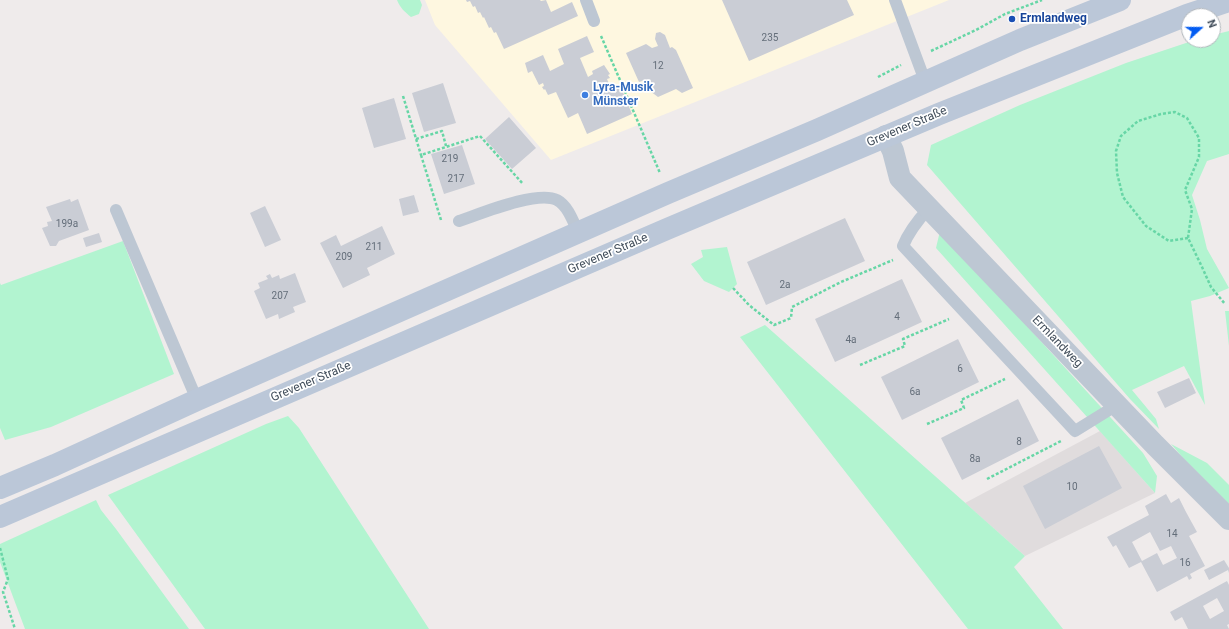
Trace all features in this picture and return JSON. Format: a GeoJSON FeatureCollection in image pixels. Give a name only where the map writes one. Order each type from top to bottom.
{"type":"FeatureCollection","features":[{"type":"Feature","properties":{"kind":"main road"},"geometry":{"type":"LineString","coordinates":[[0,488],[55,465],[197,400],[578,232],[818,130],[925,81],[1020,40],[1115,1]]}},
{"type":"Feature","properties":{"kind":"main road","name":"Grevener Straße"},"geometry":{"type":"LineString","coordinates":[[0,517],[660,232],[938,114],[1224,1]]}},
{"type":"Feature","properties":{"kind":"street","name":"Ermlandweg"},"geometry":{"type":"LineString","coordinates":[[886,136],[893,151],[900,178],[1117,405],[1229,519]]}},
{"type":"Feature","properties":{"kind":"lane"},"geometry":{"type":"LineString","coordinates":[[586,0],[594,21]]}},
{"type":"Feature","properties":{"kind":"lane"},"geometry":{"type":"LineString","coordinates":[[895,0],[925,81]]}},
{"type":"Feature","properties":{"kind":"lane"},"geometry":{"type":"LineString","coordinates":[[460,221],[497,207],[543,196],[557,200],[565,206],[578,232]]}},
{"type":"Feature","properties":{"kind":"lane"},"geometry":{"type":"LineString","coordinates":[[929,208],[918,220],[903,246],[1071,427],[1075,431],[1117,405]]}},
{"type":"Feature","properties":{"kind":"lane"},"geometry":{"type":"LineString","coordinates":[[116,210],[197,400]]}},
{"type":"Feature","properties":{"kind":"path"},"geometry":{"type":"LineString","coordinates":[[594,21],[632,104],[668,193]]}},
{"type":"Feature","properties":{"kind":"path"},"geometry":{"type":"LineString","coordinates":[[403,96],[443,226],[460,221]]}},
{"type":"Feature","properties":{"kind":"path"},"geometry":{"type":"LineString","coordinates":[[1188,238],[1169,242],[1146,226],[1123,197],[1117,173],[1116,151],[1121,136],[1138,121],[1161,114],[1175,112],[1187,118],[1199,138],[1199,157],[1185,190],[1192,209],[1188,238],[1211,287],[1225,304]]}},
{"type":"Feature","properties":{"kind":"path"},"geometry":{"type":"LineString","coordinates":[[416,139],[442,131],[446,146]]}},
{"type":"Feature","properties":{"kind":"path"},"geometry":{"type":"LineString","coordinates":[[421,154],[480,136],[535,198]]}},
{"type":"Feature","properties":{"kind":"path"},"geometry":{"type":"LineString","coordinates":[[733,288],[749,305],[774,325],[791,318],[792,307],[841,282],[910,253]]}},
{"type":"Feature","properties":{"kind":"path"},"geometry":{"type":"LineString","coordinates":[[860,365],[905,346],[903,340],[964,312]]}},
{"type":"Feature","properties":{"kind":"path"},"geometry":{"type":"LineString","coordinates":[[927,424],[964,408],[961,400],[1020,372]]}},
{"type":"Feature","properties":{"kind":"path"},"geometry":{"type":"LineString","coordinates":[[987,479],[1060,442],[1071,427]]}},
{"type":"Feature","properties":{"kind":"path"},"geometry":{"type":"LineString","coordinates":[[0,548],[8,579],[3,592],[15,629]]}},
{"type":"Feature","properties":{"kind":"shaded area"},"geometry":{"type":"Polygon","coordinates":[[[425,0],[949,0],[551,160],[435,25],[425,0]]]}},
{"type":"Feature","properties":{"kind":"shaded area"},"geometry":{"type":"Polygon","coordinates":[[[1100,431],[1155,493],[1025,556],[965,503],[1100,431]]]}},
{"type":"Feature","properties":{"kind":"green space"},"geometry":{"type":"Polygon","coordinates":[[[397,0],[420,0],[422,5],[419,14],[411,17],[401,8],[397,0]]]}},
{"type":"Feature","properties":{"kind":"green space"},"geometry":{"type":"Polygon","coordinates":[[[1229,31],[1229,154],[1207,161],[1192,195],[1207,249],[1229,288],[1210,296],[1191,301],[1205,405],[1184,366],[1132,390],[1156,419],[1159,429],[1130,399],[927,165],[931,145],[1020,105],[1126,63],[1181,45],[1181,48],[1221,48],[1221,33],[1229,31]]]}},
{"type":"Feature","properties":{"kind":"green space"},"geometry":{"type":"Polygon","coordinates":[[[940,231],[1143,453],[1157,476],[1155,493],[936,248],[940,231]]]}},
{"type":"Feature","properties":{"kind":"green space"},"geometry":{"type":"Polygon","coordinates":[[[123,241],[174,374],[51,427],[5,440],[0,428],[0,283],[1,285],[123,241]]]}},
{"type":"Feature","properties":{"kind":"green space"},"geometry":{"type":"Polygon","coordinates":[[[727,247],[737,284],[729,292],[704,281],[691,264],[703,257],[701,250],[727,247]]]}},
{"type":"Feature","properties":{"kind":"green space"},"geometry":{"type":"Polygon","coordinates":[[[1225,311],[1229,311],[1229,346],[1225,311]]]}},
{"type":"Feature","properties":{"kind":"green space"},"geometry":{"type":"Polygon","coordinates":[[[765,325],[1025,556],[1014,567],[1063,629],[968,629],[740,337],[765,325]]]}},
{"type":"Feature","properties":{"kind":"green space"},"geometry":{"type":"Polygon","coordinates":[[[288,416],[299,428],[429,629],[205,629],[108,495],[266,424],[288,416]]]}},
{"type":"Feature","properties":{"kind":"green space"},"geometry":{"type":"Polygon","coordinates":[[[1171,444],[1207,463],[1229,485],[1229,504],[1184,459],[1171,444]]]}},
{"type":"Feature","properties":{"kind":"green space"},"geometry":{"type":"Polygon","coordinates":[[[96,500],[101,510],[189,629],[25,629],[0,562],[0,544],[96,500]]]}},
{"type":"Feature","properties":{"kind":"building"},"geometry":{"type":"Polygon","coordinates":[[[466,0],[546,0],[551,12],[572,2],[578,16],[504,49],[496,32],[494,33],[491,27],[489,28],[484,17],[483,18],[480,12],[478,13],[475,6],[473,7],[470,1],[467,2],[466,0]]]}},
{"type":"Feature","properties":{"kind":"building"},"geometry":{"type":"Polygon","coordinates":[[[722,0],[847,0],[854,15],[749,61],[722,0]]]}},
{"type":"Feature","properties":{"kind":"building"},"geometry":{"type":"Polygon","coordinates":[[[660,32],[665,35],[670,48],[672,47],[676,50],[693,88],[682,93],[676,89],[658,97],[650,91],[645,80],[639,82],[626,53],[646,44],[652,48],[658,46],[655,39],[656,33],[660,32]]]}},
{"type":"Feature","properties":{"kind":"building"},"geometry":{"type":"Polygon","coordinates":[[[587,36],[594,52],[580,58],[588,77],[593,74],[592,71],[604,65],[610,74],[608,75],[610,78],[607,79],[611,89],[620,85],[632,114],[587,134],[578,113],[568,118],[556,92],[548,95],[542,87],[544,86],[543,83],[539,85],[532,71],[528,73],[525,63],[543,55],[550,71],[564,64],[558,49],[587,36]]]}},
{"type":"Feature","properties":{"kind":"building"},"geometry":{"type":"Polygon","coordinates":[[[443,83],[456,123],[424,132],[412,93],[443,83]]]}},
{"type":"Feature","properties":{"kind":"building"},"geometry":{"type":"Polygon","coordinates":[[[394,98],[406,139],[374,148],[362,108],[394,98]]]}},
{"type":"Feature","properties":{"kind":"building"},"geometry":{"type":"Polygon","coordinates":[[[509,117],[536,148],[512,169],[485,139],[509,117]]]}},
{"type":"Feature","properties":{"kind":"building"},"geometry":{"type":"Polygon","coordinates":[[[462,145],[475,184],[444,194],[431,154],[462,145]]]}},
{"type":"Feature","properties":{"kind":"building"},"geometry":{"type":"Polygon","coordinates":[[[414,195],[419,212],[403,216],[399,199],[414,195]]]}},
{"type":"Feature","properties":{"kind":"building"},"geometry":{"type":"Polygon","coordinates":[[[70,199],[71,202],[78,199],[89,230],[59,241],[56,246],[50,246],[42,228],[48,226],[47,222],[52,221],[46,207],[70,199]]]}},
{"type":"Feature","properties":{"kind":"building"},"geometry":{"type":"Polygon","coordinates":[[[265,206],[281,240],[265,247],[250,213],[265,206]]]}},
{"type":"Feature","properties":{"kind":"building"},"geometry":{"type":"Polygon","coordinates":[[[845,218],[865,261],[766,305],[747,262],[845,218]]]}},
{"type":"Feature","properties":{"kind":"building"},"geometry":{"type":"Polygon","coordinates":[[[382,226],[395,254],[367,268],[370,275],[343,288],[320,243],[336,235],[341,246],[382,226]]]}},
{"type":"Feature","properties":{"kind":"building"},"geometry":{"type":"Polygon","coordinates":[[[99,233],[102,242],[86,247],[83,238],[99,233]]]}},
{"type":"Feature","properties":{"kind":"building"},"geometry":{"type":"Polygon","coordinates":[[[295,273],[306,302],[293,307],[295,312],[279,319],[278,314],[266,319],[254,291],[260,288],[258,283],[268,279],[266,276],[270,274],[272,278],[279,275],[280,279],[295,273]]]}},
{"type":"Feature","properties":{"kind":"building"},"geometry":{"type":"Polygon","coordinates":[[[902,279],[922,322],[835,362],[815,319],[902,279]]]}},
{"type":"Feature","properties":{"kind":"building"},"geometry":{"type":"Polygon","coordinates":[[[958,339],[979,382],[902,420],[881,377],[958,339]]]}},
{"type":"Feature","properties":{"kind":"building"},"geometry":{"type":"Polygon","coordinates":[[[1189,378],[1196,393],[1165,408],[1157,392],[1189,378]]]}},
{"type":"Feature","properties":{"kind":"building"},"geometry":{"type":"Polygon","coordinates":[[[1018,399],[1039,441],[962,480],[941,438],[1018,399]]]}},
{"type":"Feature","properties":{"kind":"building"},"geometry":{"type":"Polygon","coordinates":[[[1099,446],[1122,488],[1045,529],[1023,486],[1099,446]]]}},
{"type":"Feature","properties":{"kind":"building"},"geometry":{"type":"Polygon","coordinates":[[[1166,494],[1171,503],[1179,498],[1197,532],[1189,536],[1205,566],[1190,574],[1192,578],[1189,580],[1187,576],[1157,592],[1141,562],[1129,568],[1116,545],[1113,547],[1107,537],[1149,515],[1145,506],[1166,494]],[[1150,532],[1132,542],[1142,561],[1157,553],[1163,565],[1177,558],[1171,546],[1160,551],[1150,532]]]}},
{"type":"Feature","properties":{"kind":"building"},"geometry":{"type":"Polygon","coordinates":[[[1224,560],[1229,568],[1229,573],[1228,570],[1209,580],[1204,570],[1224,560]]]}},
{"type":"Feature","properties":{"kind":"building"},"geometry":{"type":"Polygon","coordinates":[[[1227,581],[1229,585],[1229,624],[1227,625],[1229,629],[1188,629],[1182,617],[1175,621],[1170,612],[1227,581]],[[1217,598],[1203,606],[1210,619],[1224,611],[1217,598]]]}},
{"type":"Feature","properties":{"kind":"place","name":"Ermlandweg"},"geometry":{"type":"Point","coordinates":[1012,19]}},
{"type":"Feature","properties":{"kind":"place","name":"Lyra-Musik Münster"},"geometry":{"type":"Point","coordinates":[585,95]}}]}
